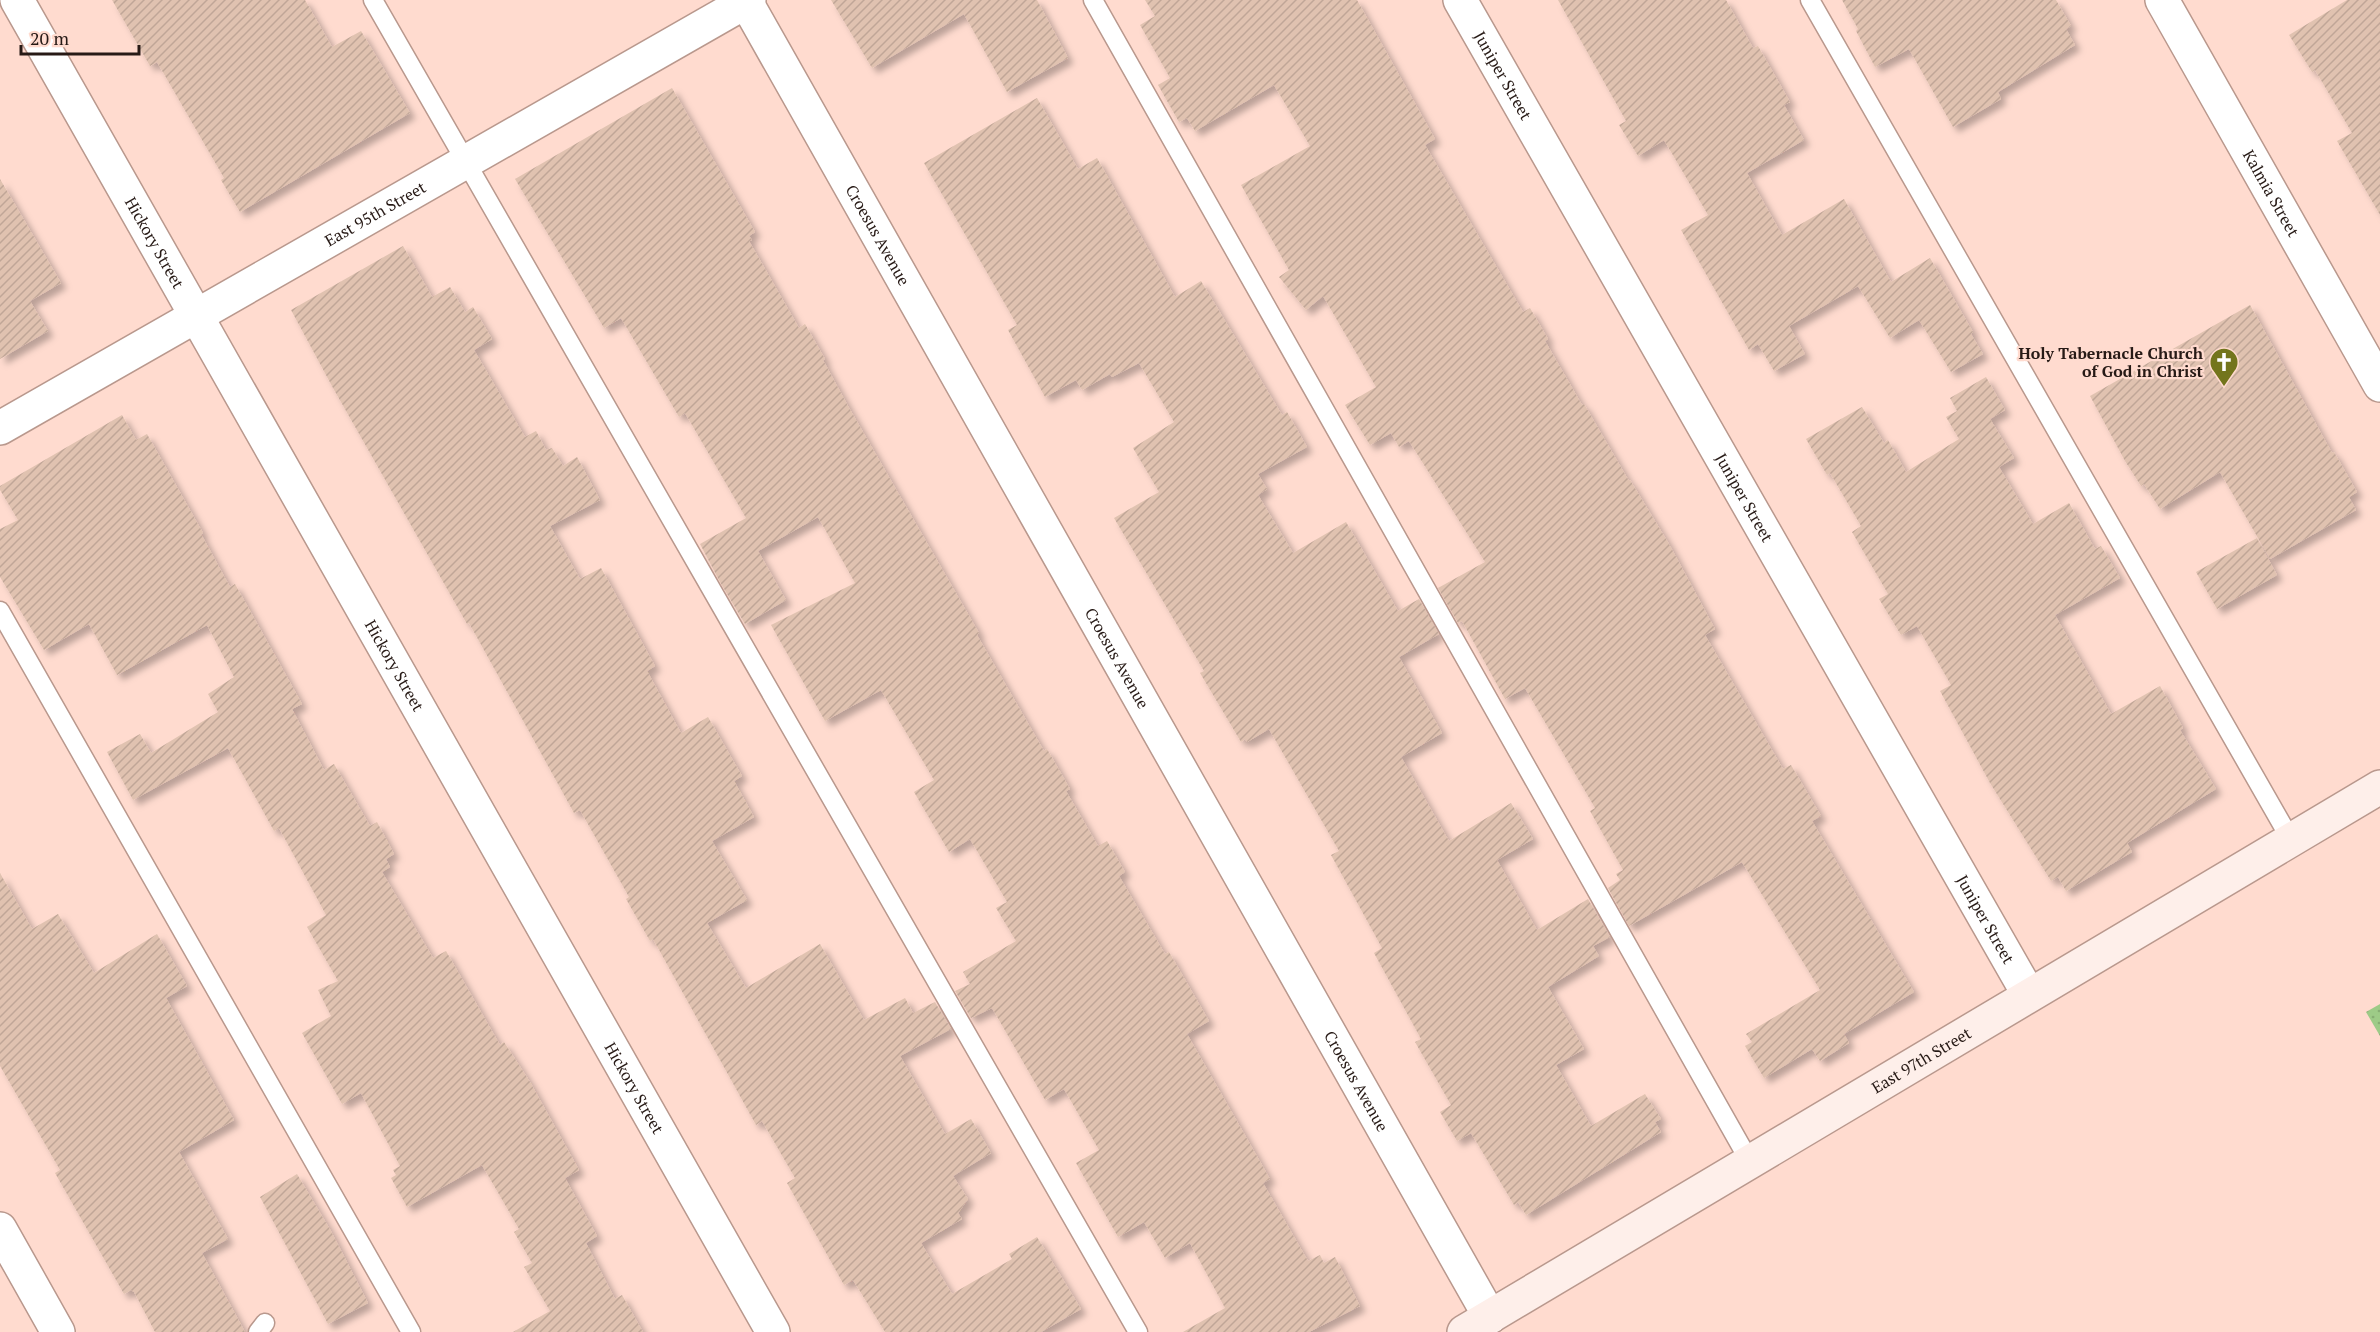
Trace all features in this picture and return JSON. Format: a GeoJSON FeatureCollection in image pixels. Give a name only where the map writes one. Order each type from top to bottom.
{"type":"FeatureCollection","features":[{"type":"Feature","properties":{"kind":"street","name":"Hickory Street"},"geometry":{"type":"LineString","coordinates":[[16,0],[773,1332]]}},
{"type":"Feature","properties":{"kind":"street","name":"Juniper Street"},"geometry":{"type":"LineString","coordinates":[[1460,0],[2029,995]]}},
{"type":"Feature","properties":{"kind":"street","name":"Kalmia Street"},"geometry":{"type":"LineString","coordinates":[[2162,0],[2380,385]]}},
{"type":"Feature","properties":{"kind":"street","name":"East 95th Street"},"geometry":{"type":"LineString","coordinates":[[0,428],[747,1]]}},
{"type":"Feature","properties":{"kind":"street","name":"Croesus Avenue"},"geometry":{"type":"LineString","coordinates":[[747,1],[1477,1324]]}},
{"type":"Feature","properties":{"kind":"street","name":"East 97th Street"},"geometry":{"type":"LineString","coordinates":[[1477,1324],[2380,787]]}},
{"type":"Feature","properties":{"kind":"street"},"geometry":{"type":"LineString","coordinates":[[0,1229],[58,1332]]}},
{"type":"Feature","properties":{"kind":"lane"},"geometry":{"type":"LineString","coordinates":[[373,0],[1138,1332]]}},
{"type":"Feature","properties":{"kind":"lane"},"geometry":{"type":"LineString","coordinates":[[1094,0],[1750,1162]]}},
{"type":"Feature","properties":{"kind":"lane"},"geometry":{"type":"LineString","coordinates":[[1810,0],[2291,840]]}},
{"type":"Feature","properties":{"kind":"lane"},"geometry":{"type":"LineString","coordinates":[[0,611],[411,1332]]}},
{"type":"Feature","properties":{"kind":"green space"},"geometry":{"type":"Polygon","coordinates":[[[2380,1004],[2380,1036],[2366,1012],[2380,1004]]]}},
{"type":"Feature","properties":{"kind":"building"},"geometry":{"type":"Polygon","coordinates":[[[112,0],[305,0],[332,47],[361,31],[410,113],[240,212],[221,180],[224,178],[157,62],[150,66],[112,0]]]}},
{"type":"Feature","properties":{"kind":"building"},"geometry":{"type":"Polygon","coordinates":[[[831,0],[1037,0],[1068,58],[1007,92],[964,14],[872,68],[831,0]]]}},
{"type":"Feature","properties":{"kind":"building"},"geometry":{"type":"Polygon","coordinates":[[[1145,0],[1357,0],[1435,139],[1425,145],[1523,312],[1530,308],[1548,339],[1545,341],[1582,405],[1584,404],[1669,544],[1715,629],[1705,635],[1783,769],[1791,765],[1821,816],[1812,821],[1914,992],[1844,1034],[1849,1043],[1820,1061],[1812,1049],[1764,1078],[1745,1046],[1752,1042],[1746,1034],[1820,990],[1742,862],[1629,926],[1608,888],[1620,880],[1616,874],[1623,870],[1590,811],[1595,808],[1525,688],[1505,699],[1462,621],[1458,623],[1438,588],[1485,562],[1409,441],[1399,447],[1391,433],[1370,445],[1345,405],[1376,387],[1323,296],[1306,310],[1279,277],[1289,270],[1241,185],[1310,146],[1274,85],[1195,131],[1187,118],[1179,122],[1158,85],[1170,78],[1140,25],[1155,16],[1145,0]]]}},
{"type":"Feature","properties":{"kind":"building"},"geometry":{"type":"Polygon","coordinates":[[[1558,0],[1726,0],[1753,48],[1758,46],[1790,102],[1784,105],[1804,140],[1747,173],[1782,235],[1844,199],[1891,282],[1930,258],[1973,332],[1971,334],[1983,354],[1951,372],[1919,320],[1890,338],[1858,286],[1789,326],[1805,354],[1774,371],[1758,344],[1749,350],[1681,230],[1708,215],[1664,140],[1638,156],[1619,125],[1626,121],[1558,0]]]}},
{"type":"Feature","properties":{"kind":"building"},"geometry":{"type":"Polygon","coordinates":[[[1842,0],[2056,0],[2071,26],[2066,29],[2075,45],[1998,92],[2001,99],[1953,127],[1909,49],[1875,67],[1842,0]]]}},
{"type":"Feature","properties":{"kind":"building"},"geometry":{"type":"Polygon","coordinates":[[[2347,0],[2380,0],[2380,215],[2337,141],[2352,133],[2315,70],[2312,72],[2289,35],[2347,0]]]}},
{"type":"Feature","properties":{"kind":"building"},"geometry":{"type":"Polygon","coordinates":[[[672,88],[755,232],[749,236],[752,240],[749,241],[799,328],[805,324],[848,406],[979,633],[977,635],[1044,751],[1047,749],[1070,789],[1066,791],[1098,846],[1107,841],[1125,872],[1119,876],[1165,954],[1169,952],[1209,1021],[1187,1034],[1270,1179],[1263,1183],[1308,1261],[1320,1255],[1324,1263],[1335,1257],[1360,1306],[1309,1332],[1183,1332],[1225,1308],[1190,1243],[1165,1258],[1144,1222],[1118,1237],[1076,1163],[1099,1150],[1064,1089],[1045,1100],[992,1008],[971,1018],[955,991],[970,984],[963,972],[1016,941],[996,908],[1007,902],[970,839],[949,852],[914,792],[934,780],[881,690],[825,721],[771,625],[855,583],[818,517],[758,551],[786,600],[745,624],[720,582],[700,544],[746,518],[685,413],[679,417],[621,318],[604,328],[515,179],[672,88]]]}},
{"type":"Feature","properties":{"kind":"building"},"geometry":{"type":"Polygon","coordinates":[[[1037,98],[1078,169],[1097,158],[1175,297],[1201,281],[1282,415],[1287,412],[1307,447],[1258,474],[1267,489],[1258,495],[1293,553],[1346,522],[1398,611],[1419,599],[1439,634],[1399,657],[1442,733],[1401,757],[1449,841],[1511,803],[1533,839],[1497,860],[1537,930],[1588,899],[1610,937],[1593,946],[1599,956],[1548,987],[1584,1049],[1556,1065],[1591,1126],[1645,1094],[1661,1119],[1655,1122],[1661,1132],[1526,1215],[1518,1202],[1514,1205],[1471,1133],[1457,1141],[1440,1112],[1451,1105],[1415,1042],[1421,1039],[1374,953],[1382,948],[1331,855],[1339,851],[1269,729],[1247,742],[1245,739],[1241,742],[1200,673],[1204,671],[1114,518],[1159,492],[1133,448],[1174,422],[1139,363],[1112,377],[1110,374],[1082,390],[1076,380],[1045,397],[1008,330],[1017,325],[924,163],[1037,98]]]}},
{"type":"Feature","properties":{"kind":"building"},"geometry":{"type":"Polygon","coordinates":[[[0,179],[61,283],[30,301],[48,331],[0,359],[0,179]]]}},
{"type":"Feature","properties":{"kind":"building"},"geometry":{"type":"Polygon","coordinates":[[[403,246],[432,297],[450,287],[465,312],[473,307],[492,339],[474,350],[525,437],[536,431],[546,450],[552,448],[563,466],[577,457],[600,500],[550,526],[580,579],[601,568],[655,666],[647,671],[681,733],[708,717],[742,776],[734,781],[754,817],[712,841],[747,900],[707,923],[746,988],[820,944],[864,1020],[905,998],[913,1013],[935,1002],[951,1029],[900,1056],[945,1134],[971,1119],[991,1153],[953,1176],[968,1199],[958,1213],[962,1219],[921,1243],[952,1294],[1012,1259],[1009,1254],[1037,1237],[1081,1309],[1041,1332],[885,1332],[853,1280],[844,1285],[787,1183],[795,1178],[762,1121],[756,1125],[653,939],[650,941],[626,899],[629,897],[580,810],[574,813],[291,310],[403,246]]]}},
{"type":"Feature","properties":{"kind":"building"},"geometry":{"type":"Polygon","coordinates":[[[2250,305],[2332,453],[2334,452],[2357,492],[2349,497],[2356,510],[2270,559],[2220,472],[2160,509],[2144,484],[2141,486],[2125,461],[2090,396],[2250,305]]]}},
{"type":"Feature","properties":{"kind":"building"},"geometry":{"type":"Polygon","coordinates":[[[1986,377],[2005,410],[1990,419],[2014,458],[1999,467],[2033,524],[2069,503],[2095,549],[2101,546],[2120,578],[2055,615],[2111,714],[2160,686],[2183,728],[2180,730],[2216,789],[2127,843],[2132,852],[2066,891],[2058,877],[2051,881],[1990,783],[1940,691],[1951,685],[1917,626],[1901,635],[1879,599],[1888,594],[1852,532],[1861,526],[1830,473],[1827,475],[1806,439],[1862,407],[1884,443],[1888,440],[1906,472],[1959,439],[1946,417],[1957,411],[1950,398],[1986,377]]]}},
{"type":"Feature","properties":{"kind":"building"},"geometry":{"type":"Polygon","coordinates":[[[122,415],[136,440],[147,434],[203,533],[201,534],[230,587],[235,584],[302,704],[292,709],[324,770],[334,764],[370,826],[377,822],[394,854],[386,859],[390,867],[382,872],[433,958],[446,951],[500,1045],[504,1042],[530,1082],[579,1170],[565,1178],[597,1236],[586,1243],[615,1299],[622,1295],[643,1332],[513,1332],[550,1311],[524,1267],[532,1263],[514,1232],[519,1229],[482,1165],[407,1207],[391,1178],[396,1175],[393,1170],[400,1166],[361,1093],[342,1104],[302,1033],[331,1016],[318,990],[338,981],[307,927],[326,915],[279,828],[274,831],[228,748],[133,800],[107,752],[140,734],[151,753],[218,712],[208,694],[234,677],[207,625],[117,675],[89,624],[44,650],[0,577],[0,529],[18,520],[0,490],[0,486],[122,415]]]}},
{"type":"Feature","properties":{"kind":"building"},"geometry":{"type":"Polygon","coordinates":[[[2257,538],[2277,575],[2217,609],[2196,572],[2257,538]]]}},
{"type":"Feature","properties":{"kind":"building"},"geometry":{"type":"Polygon","coordinates":[[[0,873],[32,929],[58,914],[94,973],[157,934],[187,986],[166,998],[234,1120],[179,1152],[228,1239],[202,1253],[245,1332],[155,1332],[134,1292],[131,1290],[124,1294],[55,1173],[60,1170],[0,1066],[0,873]]]}},
{"type":"Feature","properties":{"kind":"building"},"geometry":{"type":"Polygon","coordinates":[[[297,1174],[332,1233],[368,1303],[328,1324],[260,1197],[297,1174]]]}},
{"type":"Feature","properties":{"kind":"place","name":"Holy Tabernacle Church of God in Christ"},"geometry":{"type":"Point","coordinates":[2224,388]}}]}
